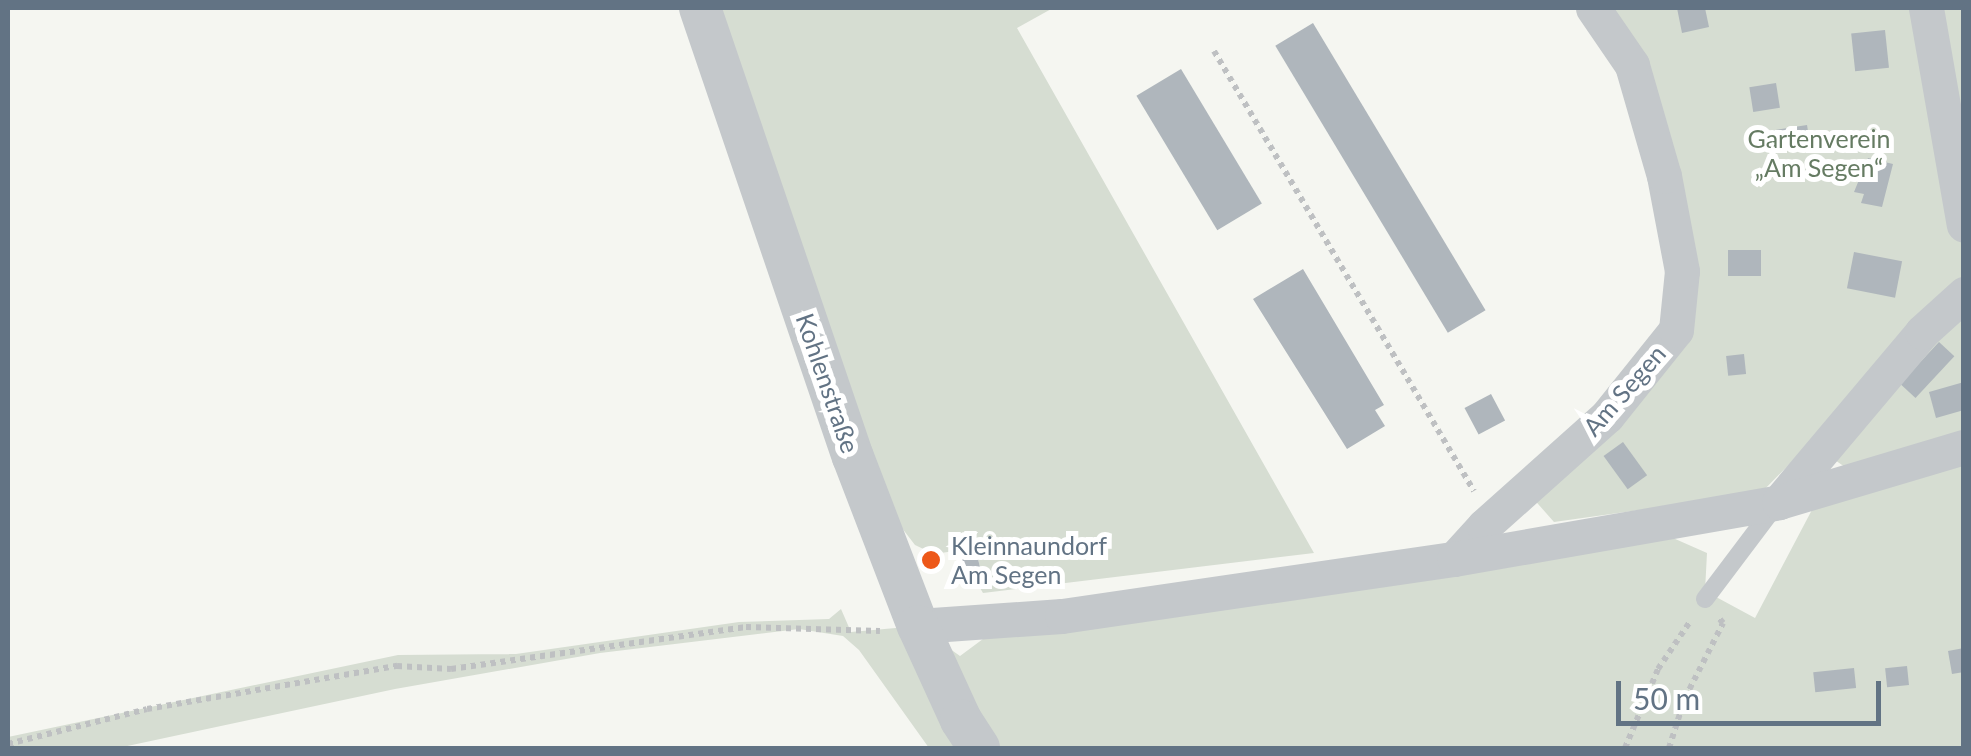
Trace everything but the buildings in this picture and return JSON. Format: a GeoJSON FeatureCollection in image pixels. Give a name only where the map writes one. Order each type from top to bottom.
{"type":"FeatureCollection","features":[{"type":"Feature","properties":{"kind":"street","name":"Kohlenstraße"},"geometry":{"type":"LineString","coordinates":[[700,8],[852,456],[918,626],[961,720],[979,748]]}},
{"type":"Feature","properties":{"kind":"street","name":"Am Segen"},"geometry":{"type":"LineString","coordinates":[[1454,559],[1484,526],[1607,416],[1676,330],[1682,272],[1664,176],[1632,65],[1593,8]]}},
{"type":"Feature","properties":{"kind":"street"},"geometry":{"type":"LineString","coordinates":[[1926,8],[1964,225]]}},
{"type":"Feature","properties":{"kind":"street"},"geometry":{"type":"LineString","coordinates":[[1779,502],[1922,332],[1964,294]]}},
{"type":"Feature","properties":{"kind":"street"},"geometry":{"type":"LineString","coordinates":[[918,626],[1062,616],[1454,559],[1779,502],[1964,447]]}},
{"type":"Feature","properties":{"kind":"lane"},"geometry":{"type":"LineString","coordinates":[[1706,599],[1744,542],[1779,502]]}},
{"type":"Feature","properties":{"kind":"path"},"geometry":{"type":"LineString","coordinates":[[1214,50],[1474,490],[1484,526]]}},
{"type":"Feature","properties":{"kind":"path"},"geometry":{"type":"LineString","coordinates":[[1624,748],[1658,668],[1706,599],[1723,623],[1685,698],[1669,748]]}},
{"type":"Feature","properties":{"kind":"path"},"geometry":{"type":"LineString","coordinates":[[8,744],[147,709],[398,666],[452,669],[746,627],[806,626],[863,634],[918,626]]}},
{"type":"Feature","properties":{"kind":"green space"},"geometry":{"type":"Polygon","coordinates":[[[715,8],[1053,8],[1017,28],[1314,553],[983,593],[976,581],[983,578],[975,548],[934,554],[915,545],[895,519],[715,8]]]}},
{"type":"Feature","properties":{"kind":"green space","name":"Gartenverein „Am Segen“"},"geometry":{"type":"Polygon","coordinates":[[[1608,8],[1963,8],[1963,431],[1845,467],[1810,443],[1761,493],[1554,522],[1531,496],[1689,288],[1608,8]]]}},
{"type":"Feature","properties":{"kind":"green space"},"geometry":{"type":"Polygon","coordinates":[[[1963,461],[1963,748],[929,748],[859,650],[843,636],[799,629],[600,653],[395,689],[118,748],[8,748],[8,737],[398,655],[516,654],[739,622],[829,619],[841,609],[851,632],[918,626],[960,656],[987,636],[1673,538],[1707,553],[1705,591],[1755,618],[1814,506],[1963,461]]]}},
{"type":"Feature","properties":{"kind":"place","name":"Kleinnaundorf Am Segen"},"geometry":{"type":"Point","coordinates":[931,560]}}]}
